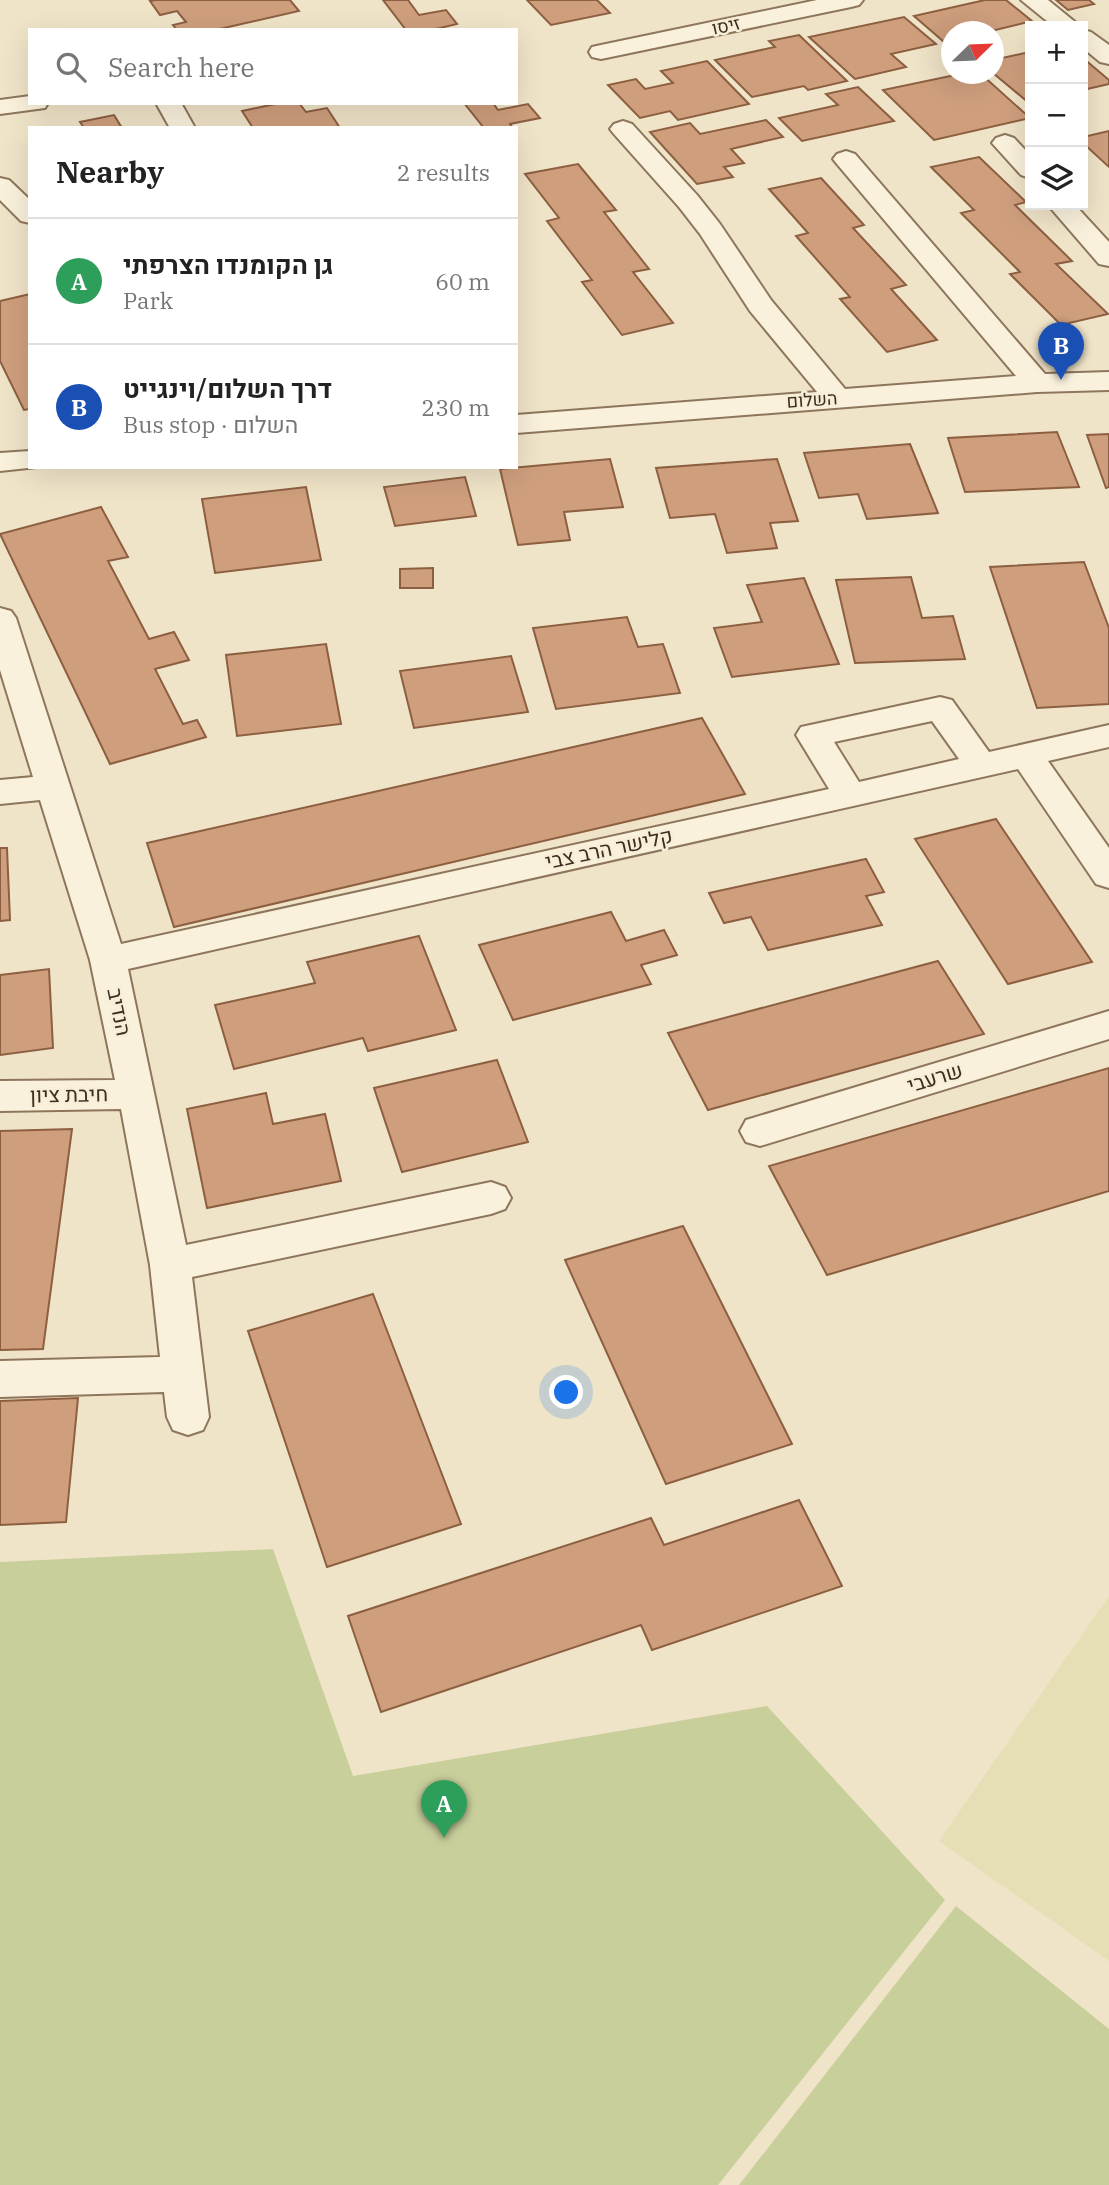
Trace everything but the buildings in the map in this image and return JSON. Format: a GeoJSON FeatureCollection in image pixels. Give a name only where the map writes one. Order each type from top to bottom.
{"type":"FeatureCollection","features":[{"type":"Feature","properties":{"kind":"street","name":"זיסו"},"geometry":{"type":"LineString","coordinates":[[601,52],[851,0]]}},
{"type":"Feature","properties":{"kind":"street"},"geometry":{"type":"LineString","coordinates":[[1033,0],[1061,21]]}},
{"type":"Feature","properties":{"kind":"street"},"geometry":{"type":"LineString","coordinates":[[1088,41],[1109,57]]}},
{"type":"Feature","properties":{"kind":"street"},"geometry":{"type":"LineString","coordinates":[[0,107],[28,104]]}},
{"type":"Feature","properties":{"kind":"street"},"geometry":{"type":"LineString","coordinates":[[169,105],[182,126]]}},
{"type":"Feature","properties":{"kind":"street"},"geometry":{"type":"LineString","coordinates":[[623,129],[688,201],[711,230],[760,305],[837,398]]}},
{"type":"Feature","properties":{"kind":"street"},"geometry":{"type":"LineString","coordinates":[[1005,142],[1025,164]]}},
{"type":"Feature","properties":{"kind":"street"},"geometry":{"type":"LineString","coordinates":[[846,159],[1037,383]]}},
{"type":"Feature","properties":{"kind":"street"},"geometry":{"type":"LineString","coordinates":[[0,186],[28,213]]}},
{"type":"Feature","properties":{"kind":"street"},"geometry":{"type":"LineString","coordinates":[[1066,210],[1109,258]]}},
{"type":"Feature","properties":{"kind":"street","name":"השלום"},"geometry":{"type":"LineString","coordinates":[[518,424],[1037,383],[1109,380]]}},
{"type":"Feature","properties":{"kind":"street"},"geometry":{"type":"LineString","coordinates":[[0,462],[28,460]]}},
{"type":"Feature","properties":{"kind":"street","name":"הנדיב"},"geometry":{"type":"LineString","coordinates":[[0,618],[108,960],[170,1265],[188,1416]]}},
{"type":"Feature","properties":{"kind":"street"},"geometry":{"type":"LineString","coordinates":[[850,796],[813,735],[940,708],[981,766]]}},
{"type":"Feature","properties":{"kind":"street","name":"קלישר הרב צבי"},"geometry":{"type":"LineString","coordinates":[[108,960],[1109,736]]}},
{"type":"Feature","properties":{"kind":"street"},"geometry":{"type":"LineString","coordinates":[[1025,754],[1109,876]]}},
{"type":"Feature","properties":{"kind":"street"},"geometry":{"type":"LineString","coordinates":[[0,792],[52,787]]}},
{"type":"Feature","properties":{"kind":"street","name":"שרעבי"},"geometry":{"type":"LineString","coordinates":[[760,1131],[1109,1025]]}},
{"type":"Feature","properties":{"kind":"street","name":"חיבת ציון"},"geometry":{"type":"LineString","coordinates":[[0,1096],[137,1094]]}},
{"type":"Feature","properties":{"kind":"street"},"geometry":{"type":"LineString","coordinates":[[170,1265],[491,1198]]}},
{"type":"Feature","properties":{"kind":"street"},"geometry":{"type":"LineString","coordinates":[[0,1379],[183,1374]]}},
{"type":"Feature","properties":{"kind":"shaded area"},"geometry":{"type":"Polygon","coordinates":[[[1109,1596],[1109,1961],[939,1841],[1109,1596]]]}},
{"type":"Feature","properties":{"kind":"green space"},"geometry":{"type":"Polygon","coordinates":[[[273,1549],[353,1776],[767,1706],[945,1900],[718,2185],[0,2185],[0,1562],[273,1549]]]}},
{"type":"Feature","properties":{"kind":"green space"},"geometry":{"type":"Polygon","coordinates":[[[956,1906],[1109,2029],[1109,2185],[739,2185],[956,1906]]]}},
{"type":"Feature","properties":{"kind":"place","name":"דרך השלום/וינגייט"},"geometry":{"type":"Point","coordinates":[1061,380]}},
{"type":"Feature","properties":{"kind":"place","name":"גן הקומנדו הצרפתי"},"geometry":{"type":"Point","coordinates":[444,1838]}}]}
